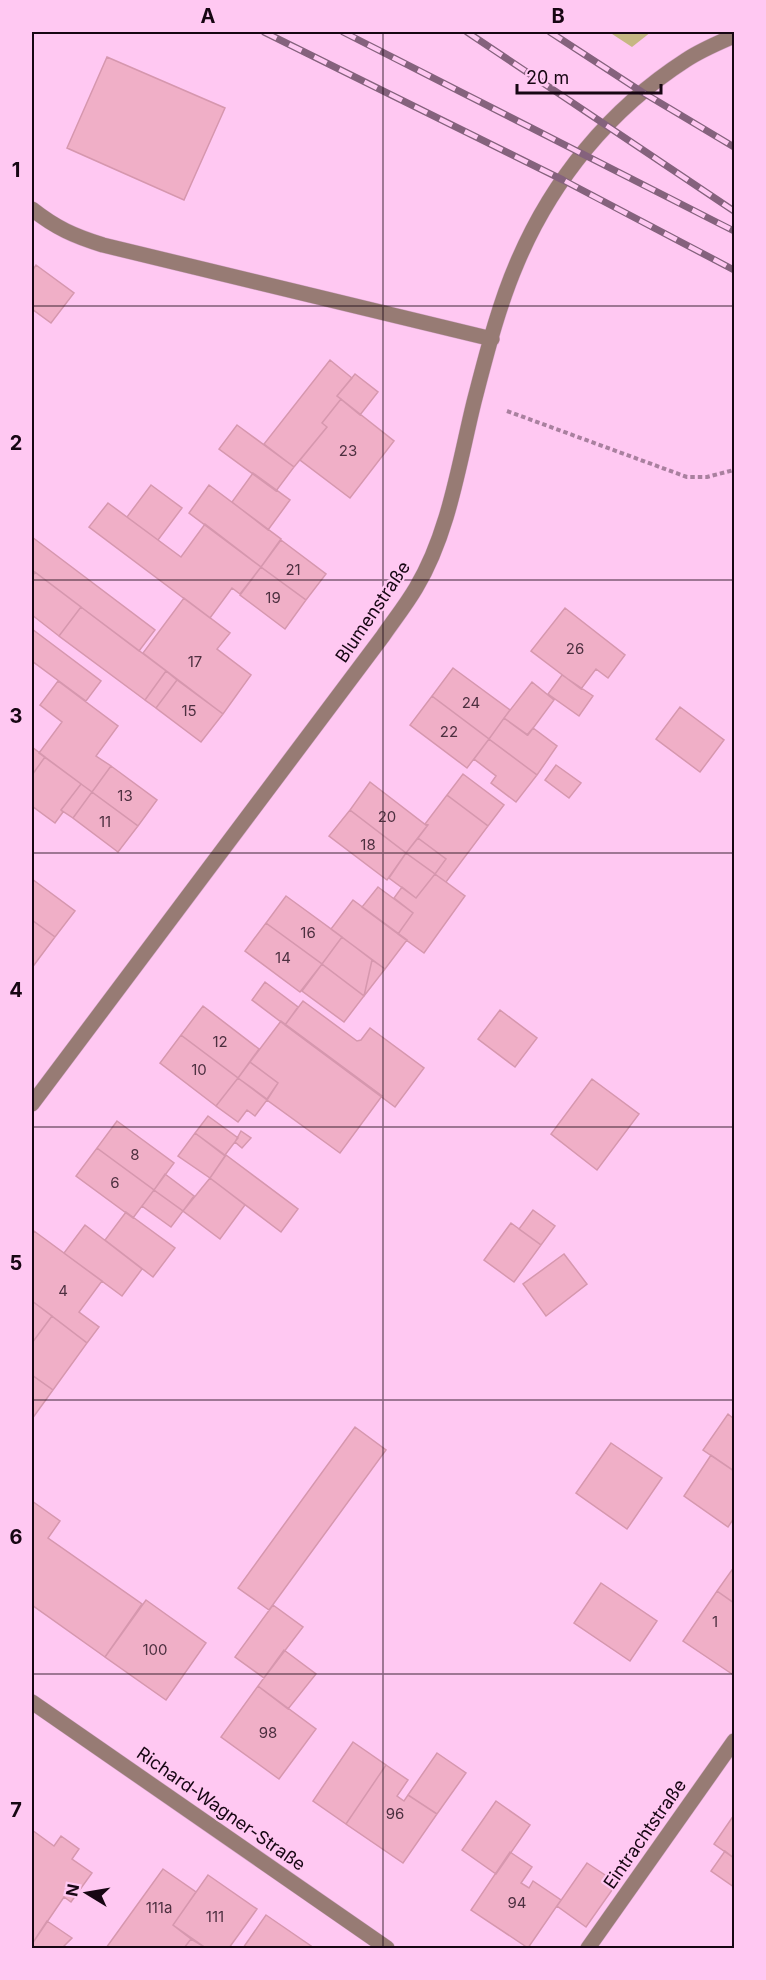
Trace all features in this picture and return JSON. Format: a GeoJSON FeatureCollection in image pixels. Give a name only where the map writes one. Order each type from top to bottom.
{"type":"FeatureCollection","features":[{"type":"Feature","properties":{"kind":"street","name":"Blumenstraße"},"geometry":{"type":"LineString","coordinates":[[32,1104],[417,588],[442,527],[506,293],[522,252],[563,180],[592,139],[623,109],[687,59],[735,36]]}},
{"type":"Feature","properties":{"kind":"street"},"geometry":{"type":"LineString","coordinates":[[32,209],[46,221],[73,236],[104,245],[492,339]]}},
{"type":"Feature","properties":{"kind":"street","name":"Richard-Wagner-Straße"},"geometry":{"type":"LineString","coordinates":[[32,1702],[387,1948]]}},
{"type":"Feature","properties":{"kind":"street","name":"Eintrachtstraße"},"geometry":{"type":"LineString","coordinates":[[588,1948],[735,1741]]}},
{"type":"Feature","properties":{"kind":"path"},"geometry":{"type":"LineString","coordinates":[[475,400],[687,477],[707,477],[735,470]]}},
{"type":"Feature","properties":{"kind":"shaded area"},"geometry":{"type":"Polygon","coordinates":[[[609,32],[651,32],[632,47],[609,32]]]}},
{"type":"Feature","properties":{"kind":"building"},"geometry":{"type":"Polygon","coordinates":[[[107,57],[225,108],[184,200],[67,148],[107,57]]]}},
{"type":"Feature","properties":{"kind":"building"},"geometry":{"type":"Polygon","coordinates":[[[36,265],[74,293],[51,323],[32,309],[32,271],[36,265]]]}},
{"type":"Feature","properties":{"kind":"building"},"geometry":{"type":"Polygon","coordinates":[[[330,360],[352,378],[337,396],[341,399],[322,423],[327,427],[294,467],[264,444],[330,360]]]}},
{"type":"Feature","properties":{"kind":"building"},"geometry":{"type":"Polygon","coordinates":[[[355,374],[378,392],[360,415],[337,396],[355,374]]]}},
{"type":"Feature","properties":{"kind":"building"},"geometry":{"type":"Polygon","coordinates":[[[341,399],[394,441],[350,498],[300,460],[327,427],[322,423],[341,399]]]}},
{"type":"Feature","properties":{"kind":"building"},"geometry":{"type":"Polygon","coordinates":[[[237,425],[294,467],[276,491],[219,449],[237,425]]]}},
{"type":"Feature","properties":{"kind":"building"},"geometry":{"type":"Polygon","coordinates":[[[253,473],[290,500],[268,530],[232,502],[253,473]]]}},
{"type":"Feature","properties":{"kind":"building"},"geometry":{"type":"Polygon","coordinates":[[[151,485],[182,508],[158,540],[127,517],[151,485]]]}},
{"type":"Feature","properties":{"kind":"building"},"geometry":{"type":"Polygon","coordinates":[[[209,485],[281,539],[261,567],[189,513],[209,485]]]}},
{"type":"Feature","properties":{"kind":"building"},"geometry":{"type":"Polygon","coordinates":[[[108,503],[181,557],[205,524],[261,567],[240,594],[232,588],[210,618],[89,527],[108,503]]]}},
{"type":"Feature","properties":{"kind":"building"},"geometry":{"type":"Polygon","coordinates":[[[32,537],[155,630],[139,651],[32,570],[32,537]]]}},
{"type":"Feature","properties":{"kind":"building"},"geometry":{"type":"Polygon","coordinates":[[[281,540],[326,574],[306,600],[261,567],[281,540]]]}},
{"type":"Feature","properties":{"kind":"building"},"geometry":{"type":"Polygon","coordinates":[[[261,567],[306,600],[285,629],[240,595],[261,567]]]}},
{"type":"Feature","properties":{"kind":"building"},"geometry":{"type":"Polygon","coordinates":[[[35,572],[81,607],[59,636],[32,615],[32,577],[35,572]]]}},
{"type":"Feature","properties":{"kind":"building"},"geometry":{"type":"Polygon","coordinates":[[[184,598],[230,633],[217,649],[251,675],[223,714],[143,653],[184,598]]]}},
{"type":"Feature","properties":{"kind":"building"},"geometry":{"type":"Polygon","coordinates":[[[81,607],[166,671],[145,700],[59,636],[81,607]]]}},
{"type":"Feature","properties":{"kind":"building"},"geometry":{"type":"Polygon","coordinates":[[[565,608],[625,655],[608,678],[596,669],[581,689],[531,651],[565,608]]]}},
{"type":"Feature","properties":{"kind":"building"},"geometry":{"type":"Polygon","coordinates":[[[32,629],[101,681],[86,701],[32,661],[32,629]]]}},
{"type":"Feature","properties":{"kind":"building"},"geometry":{"type":"Polygon","coordinates":[[[453,668],[510,710],[489,739],[432,696],[453,668]]]}},
{"type":"Feature","properties":{"kind":"building"},"geometry":{"type":"Polygon","coordinates":[[[166,671],[177,680],[156,708],[145,700],[166,671]]]}},
{"type":"Feature","properties":{"kind":"building"},"geometry":{"type":"Polygon","coordinates":[[[562,675],[593,696],[579,716],[548,694],[562,675]]]}},
{"type":"Feature","properties":{"kind":"building"},"geometry":{"type":"Polygon","coordinates":[[[177,680],[223,714],[201,742],[156,708],[177,680]]]}},
{"type":"Feature","properties":{"kind":"building"},"geometry":{"type":"Polygon","coordinates":[[[58,681],[118,726],[96,756],[111,766],[92,792],[39,753],[62,722],[40,705],[58,681]]]}},
{"type":"Feature","properties":{"kind":"building"},"geometry":{"type":"Polygon","coordinates":[[[532,682],[554,700],[528,735],[504,718],[532,682]]]}},
{"type":"Feature","properties":{"kind":"building"},"geometry":{"type":"Polygon","coordinates":[[[432,696],[489,739],[467,768],[410,725],[432,696]]]}},
{"type":"Feature","properties":{"kind":"building"},"geometry":{"type":"Polygon","coordinates":[[[680,707],[724,740],[700,772],[656,739],[680,707]]]}},
{"type":"Feature","properties":{"kind":"building"},"geometry":{"type":"Polygon","coordinates":[[[504,718],[527,735],[533,728],[557,746],[537,775],[489,739],[504,718]]]}},
{"type":"Feature","properties":{"kind":"building"},"geometry":{"type":"Polygon","coordinates":[[[489,739],[537,775],[516,802],[491,783],[496,776],[474,759],[489,739]]]}},
{"type":"Feature","properties":{"kind":"building"},"geometry":{"type":"Polygon","coordinates":[[[32,747],[45,757],[32,775],[32,747]]]}},
{"type":"Feature","properties":{"kind":"building"},"geometry":{"type":"Polygon","coordinates":[[[45,757],[81,784],[61,810],[63,812],[55,823],[32,806],[32,775],[45,757]]]}},
{"type":"Feature","properties":{"kind":"building"},"geometry":{"type":"Polygon","coordinates":[[[556,765],[581,783],[569,798],[545,780],[556,765]]]}},
{"type":"Feature","properties":{"kind":"building"},"geometry":{"type":"Polygon","coordinates":[[[111,766],[157,800],[138,826],[92,792],[111,766]]]}},
{"type":"Feature","properties":{"kind":"building"},"geometry":{"type":"Polygon","coordinates":[[[463,774],[504,805],[488,826],[447,795],[463,774]]]}},
{"type":"Feature","properties":{"kind":"building"},"geometry":{"type":"Polygon","coordinates":[[[370,782],[427,826],[406,853],[350,810],[370,782]]]}},
{"type":"Feature","properties":{"kind":"building"},"geometry":{"type":"Polygon","coordinates":[[[81,784],[92,792],[73,818],[61,810],[81,784]]]}},
{"type":"Feature","properties":{"kind":"building"},"geometry":{"type":"Polygon","coordinates":[[[92,792],[138,826],[118,852],[73,818],[92,792]]]}},
{"type":"Feature","properties":{"kind":"building"},"geometry":{"type":"Polygon","coordinates":[[[447,795],[488,826],[446,882],[435,874],[446,859],[418,838],[428,825],[425,824],[447,795]]]}},
{"type":"Feature","properties":{"kind":"building"},"geometry":{"type":"Polygon","coordinates":[[[350,810],[406,853],[387,880],[329,836],[350,810]]]}},
{"type":"Feature","properties":{"kind":"building"},"geometry":{"type":"Polygon","coordinates":[[[418,838],[446,859],[435,874],[406,853],[418,838]]]}},
{"type":"Feature","properties":{"kind":"building"},"geometry":{"type":"Polygon","coordinates":[[[406,853],[435,874],[416,898],[389,878],[406,853]]]}},
{"type":"Feature","properties":{"kind":"building"},"geometry":{"type":"Polygon","coordinates":[[[435,874],[465,896],[424,953],[398,934],[413,913],[394,898],[402,887],[416,898],[435,874]]]}},
{"type":"Feature","properties":{"kind":"building"},"geometry":{"type":"Polygon","coordinates":[[[32,879],[75,911],[55,937],[32,920],[32,879]]]}},
{"type":"Feature","properties":{"kind":"building"},"geometry":{"type":"Polygon","coordinates":[[[378,887],[413,913],[398,934],[362,907],[378,887]]]}},
{"type":"Feature","properties":{"kind":"building"},"geometry":{"type":"Polygon","coordinates":[[[286,896],[342,937],[322,964],[266,923],[286,896]]]}},
{"type":"Feature","properties":{"kind":"building"},"geometry":{"type":"Polygon","coordinates":[[[353,900],[407,940],[385,969],[331,929],[353,900]]]}},
{"type":"Feature","properties":{"kind":"building"},"geometry":{"type":"Polygon","coordinates":[[[32,920],[55,937],[34,965],[32,963],[32,920]]]}},
{"type":"Feature","properties":{"kind":"building"},"geometry":{"type":"Polygon","coordinates":[[[266,923],[322,964],[300,992],[245,951],[266,923]]]}},
{"type":"Feature","properties":{"kind":"building"},"geometry":{"type":"Polygon","coordinates":[[[342,937],[372,960],[364,996],[322,964],[342,937]]]}},
{"type":"Feature","properties":{"kind":"building"},"geometry":{"type":"Polygon","coordinates":[[[372,960],[385,969],[364,996],[372,960]]]}},
{"type":"Feature","properties":{"kind":"building"},"geometry":{"type":"Polygon","coordinates":[[[322,964],[364,996],[344,1022],[302,991],[322,964]]]}},
{"type":"Feature","properties":{"kind":"building"},"geometry":{"type":"Polygon","coordinates":[[[265,982],[298,1007],[285,1025],[252,1000],[265,982]]]}},
{"type":"Feature","properties":{"kind":"building"},"geometry":{"type":"Polygon","coordinates":[[[303,1001],[357,1041],[361,1040],[370,1028],[424,1068],[395,1107],[285,1025],[303,1001]]]}},
{"type":"Feature","properties":{"kind":"building"},"geometry":{"type":"Polygon","coordinates":[[[203,1006],[259,1049],[238,1078],[181,1035],[203,1006]]]}},
{"type":"Feature","properties":{"kind":"building"},"geometry":{"type":"Polygon","coordinates":[[[500,1010],[537,1038],[515,1067],[478,1039],[500,1010]]]}},
{"type":"Feature","properties":{"kind":"building"},"geometry":{"type":"Polygon","coordinates":[[[281,1021],[382,1096],[340,1153],[267,1100],[278,1083],[250,1062],[281,1021]]]}},
{"type":"Feature","properties":{"kind":"building"},"geometry":{"type":"Polygon","coordinates":[[[181,1035],[238,1078],[216,1106],[160,1063],[181,1035]]]}},
{"type":"Feature","properties":{"kind":"building"},"geometry":{"type":"Polygon","coordinates":[[[250,1062],[278,1083],[267,1099],[238,1078],[250,1062]]]}},
{"type":"Feature","properties":{"kind":"building"},"geometry":{"type":"Polygon","coordinates":[[[238,1078],[267,1100],[255,1116],[247,1110],[238,1122],[216,1106],[238,1078]]]}},
{"type":"Feature","properties":{"kind":"building"},"geometry":{"type":"Polygon","coordinates":[[[592,1079],[639,1114],[597,1170],[551,1134],[592,1079]]]}},
{"type":"Feature","properties":{"kind":"building"},"geometry":{"type":"Polygon","coordinates":[[[208,1116],[238,1138],[225,1155],[195,1133],[208,1116]]]}},
{"type":"Feature","properties":{"kind":"building"},"geometry":{"type":"Polygon","coordinates":[[[117,1121],[174,1163],[154,1190],[97,1148],[117,1121]]]}},
{"type":"Feature","properties":{"kind":"building"},"geometry":{"type":"Polygon","coordinates":[[[241,1131],[251,1138],[242,1148],[235,1142],[241,1131]]]}},
{"type":"Feature","properties":{"kind":"building"},"geometry":{"type":"Polygon","coordinates":[[[195,1133],[225,1156],[210,1178],[178,1156],[195,1133]]]}},
{"type":"Feature","properties":{"kind":"building"},"geometry":{"type":"Polygon","coordinates":[[[97,1148],[154,1190],[133,1218],[76,1176],[97,1148]]]}},
{"type":"Feature","properties":{"kind":"building"},"geometry":{"type":"Polygon","coordinates":[[[226,1155],[298,1209],[281,1232],[210,1178],[226,1155]]]}},
{"type":"Feature","properties":{"kind":"building"},"geometry":{"type":"Polygon","coordinates":[[[165,1174],[194,1196],[183,1211],[154,1190],[165,1174]]]}},
{"type":"Feature","properties":{"kind":"building"},"geometry":{"type":"Polygon","coordinates":[[[210,1178],[245,1205],[220,1239],[183,1211],[210,1178]]]}},
{"type":"Feature","properties":{"kind":"building"},"geometry":{"type":"Polygon","coordinates":[[[154,1190],[183,1211],[171,1227],[142,1206],[154,1190]]]}},
{"type":"Feature","properties":{"kind":"building"},"geometry":{"type":"Polygon","coordinates":[[[533,1210],[555,1226],[541,1245],[519,1229],[533,1210]]]}},
{"type":"Feature","properties":{"kind":"building"},"geometry":{"type":"Polygon","coordinates":[[[126,1212],[175,1248],[153,1277],[105,1240],[126,1212]]]}},
{"type":"Feature","properties":{"kind":"building"},"geometry":{"type":"Polygon","coordinates":[[[511,1223],[541,1245],[514,1282],[484,1260],[511,1223]]]}},
{"type":"Feature","properties":{"kind":"building"},"geometry":{"type":"Polygon","coordinates":[[[85,1225],[142,1269],[122,1296],[64,1253],[85,1225]]]}},
{"type":"Feature","properties":{"kind":"building"},"geometry":{"type":"Polygon","coordinates":[[[34,1231],[102,1281],[79,1312],[99,1327],[87,1343],[32,1301],[32,1234],[34,1231]]]}},
{"type":"Feature","properties":{"kind":"building"},"geometry":{"type":"Polygon","coordinates":[[[564,1254],[587,1284],[546,1316],[523,1284],[564,1254]]]}},
{"type":"Feature","properties":{"kind":"building"},"geometry":{"type":"Polygon","coordinates":[[[32,1301],[52,1316],[32,1343],[32,1301]]]}},
{"type":"Feature","properties":{"kind":"building"},"geometry":{"type":"Polygon","coordinates":[[[52,1316],[87,1343],[53,1390],[32,1375],[32,1343],[52,1316]]]}},
{"type":"Feature","properties":{"kind":"building"},"geometry":{"type":"Polygon","coordinates":[[[32,1375],[53,1390],[32,1419],[32,1375]]]}},
{"type":"Feature","properties":{"kind":"building"},"geometry":{"type":"Polygon","coordinates":[[[728,1414],[734,1419],[734,1471],[703,1450],[728,1414]]]}},
{"type":"Feature","properties":{"kind":"building"},"geometry":{"type":"Polygon","coordinates":[[[355,1427],[386,1450],[269,1610],[238,1588],[355,1427]]]}},
{"type":"Feature","properties":{"kind":"building"},"geometry":{"type":"Polygon","coordinates":[[[611,1443],[662,1478],[627,1529],[576,1493],[611,1443]]]}},
{"type":"Feature","properties":{"kind":"building"},"geometry":{"type":"Polygon","coordinates":[[[711,1455],[734,1471],[734,1518],[728,1527],[684,1496],[711,1455]]]}},
{"type":"Feature","properties":{"kind":"building"},"geometry":{"type":"Polygon","coordinates":[[[32,1501],[60,1521],[48,1538],[142,1604],[105,1657],[32,1605],[32,1501]]]}},
{"type":"Feature","properties":{"kind":"building"},"geometry":{"type":"Polygon","coordinates":[[[734,1567],[734,1603],[717,1591],[734,1567]]]}},
{"type":"Feature","properties":{"kind":"building"},"geometry":{"type":"Polygon","coordinates":[[[601,1583],[657,1621],[630,1661],[574,1623],[601,1583]]]}},
{"type":"Feature","properties":{"kind":"building"},"geometry":{"type":"Polygon","coordinates":[[[717,1591],[734,1603],[734,1670],[732,1674],[683,1641],[717,1591]]]}},
{"type":"Feature","properties":{"kind":"building"},"geometry":{"type":"Polygon","coordinates":[[[146,1600],[206,1643],[166,1700],[105,1657],[146,1600]]]}},
{"type":"Feature","properties":{"kind":"building"},"geometry":{"type":"Polygon","coordinates":[[[273,1605],[303,1627],[264,1678],[235,1657],[273,1605]]]}},
{"type":"Feature","properties":{"kind":"building"},"geometry":{"type":"Polygon","coordinates":[[[284,1650],[316,1674],[288,1709],[258,1686],[284,1650]]]}},
{"type":"Feature","properties":{"kind":"building"},"geometry":{"type":"Polygon","coordinates":[[[258,1686],[316,1729],[279,1779],[221,1737],[258,1686]]]}},
{"type":"Feature","properties":{"kind":"building"},"geometry":{"type":"Polygon","coordinates":[[[353,1742],[386,1765],[346,1824],[313,1801],[353,1742]]]}},
{"type":"Feature","properties":{"kind":"building"},"geometry":{"type":"Polygon","coordinates":[[[437,1753],[466,1773],[437,1814],[408,1795],[437,1753]]]}},
{"type":"Feature","properties":{"kind":"building"},"geometry":{"type":"Polygon","coordinates":[[[386,1765],[408,1780],[397,1796],[404,1801],[408,1795],[437,1814],[403,1863],[346,1824],[386,1765]]]}},
{"type":"Feature","properties":{"kind":"building"},"geometry":{"type":"Polygon","coordinates":[[[496,1801],[530,1825],[496,1874],[462,1850],[496,1801]]]}},
{"type":"Feature","properties":{"kind":"building"},"geometry":{"type":"Polygon","coordinates":[[[734,1815],[734,1858],[714,1844],[734,1815]]]}},
{"type":"Feature","properties":{"kind":"building"},"geometry":{"type":"Polygon","coordinates":[[[32,1830],[54,1846],[61,1836],[79,1849],[72,1859],[92,1873],[71,1902],[64,1897],[32,1944],[32,1830]]]}},
{"type":"Feature","properties":{"kind":"building"},"geometry":{"type":"Polygon","coordinates":[[[725,1851],[734,1858],[734,1887],[711,1871],[725,1851]]]}},
{"type":"Feature","properties":{"kind":"building"},"geometry":{"type":"Polygon","coordinates":[[[510,1852],[532,1867],[521,1883],[529,1888],[533,1881],[561,1900],[528,1948],[471,1910],[510,1852]]]}},
{"type":"Feature","properties":{"kind":"building"},"geometry":{"type":"Polygon","coordinates":[[[587,1863],[617,1883],[586,1927],[557,1906],[587,1863]]]}},
{"type":"Feature","properties":{"kind":"building"},"geometry":{"type":"Polygon","coordinates":[[[163,1869],[196,1892],[173,1925],[191,1939],[184,1948],[106,1948],[163,1869]]]}},
{"type":"Feature","properties":{"kind":"building"},"geometry":{"type":"Polygon","coordinates":[[[208,1875],[257,1909],[229,1948],[206,1948],[173,1925],[208,1875]]]}},
{"type":"Feature","properties":{"kind":"building"},"geometry":{"type":"Polygon","coordinates":[[[266,1915],[314,1948],[243,1948],[266,1915]]]}},
{"type":"Feature","properties":{"kind":"building"},"geometry":{"type":"Polygon","coordinates":[[[47,1921],[72,1938],[62,1948],[32,1948],[32,1944],[47,1921]]]}},
{"type":"Feature","properties":{"kind":"building"},"geometry":{"type":"Polygon","coordinates":[[[191,1939],[206,1948],[184,1948],[191,1939]]]}},
{"type":"Feature","properties":{"kind":"railway"},"geometry":{"type":"LineString","coordinates":[[264,32],[563,180],[734,270]]}},
{"type":"Feature","properties":{"kind":"railway"},"geometry":{"type":"LineString","coordinates":[[343,32],[734,231]]}},
{"type":"Feature","properties":{"kind":"railway"},"geometry":{"type":"LineString","coordinates":[[467,32],[734,211]]}},
{"type":"Feature","properties":{"kind":"railway"},"geometry":{"type":"LineString","coordinates":[[550,32],[642,92],[734,147]]}}]}
